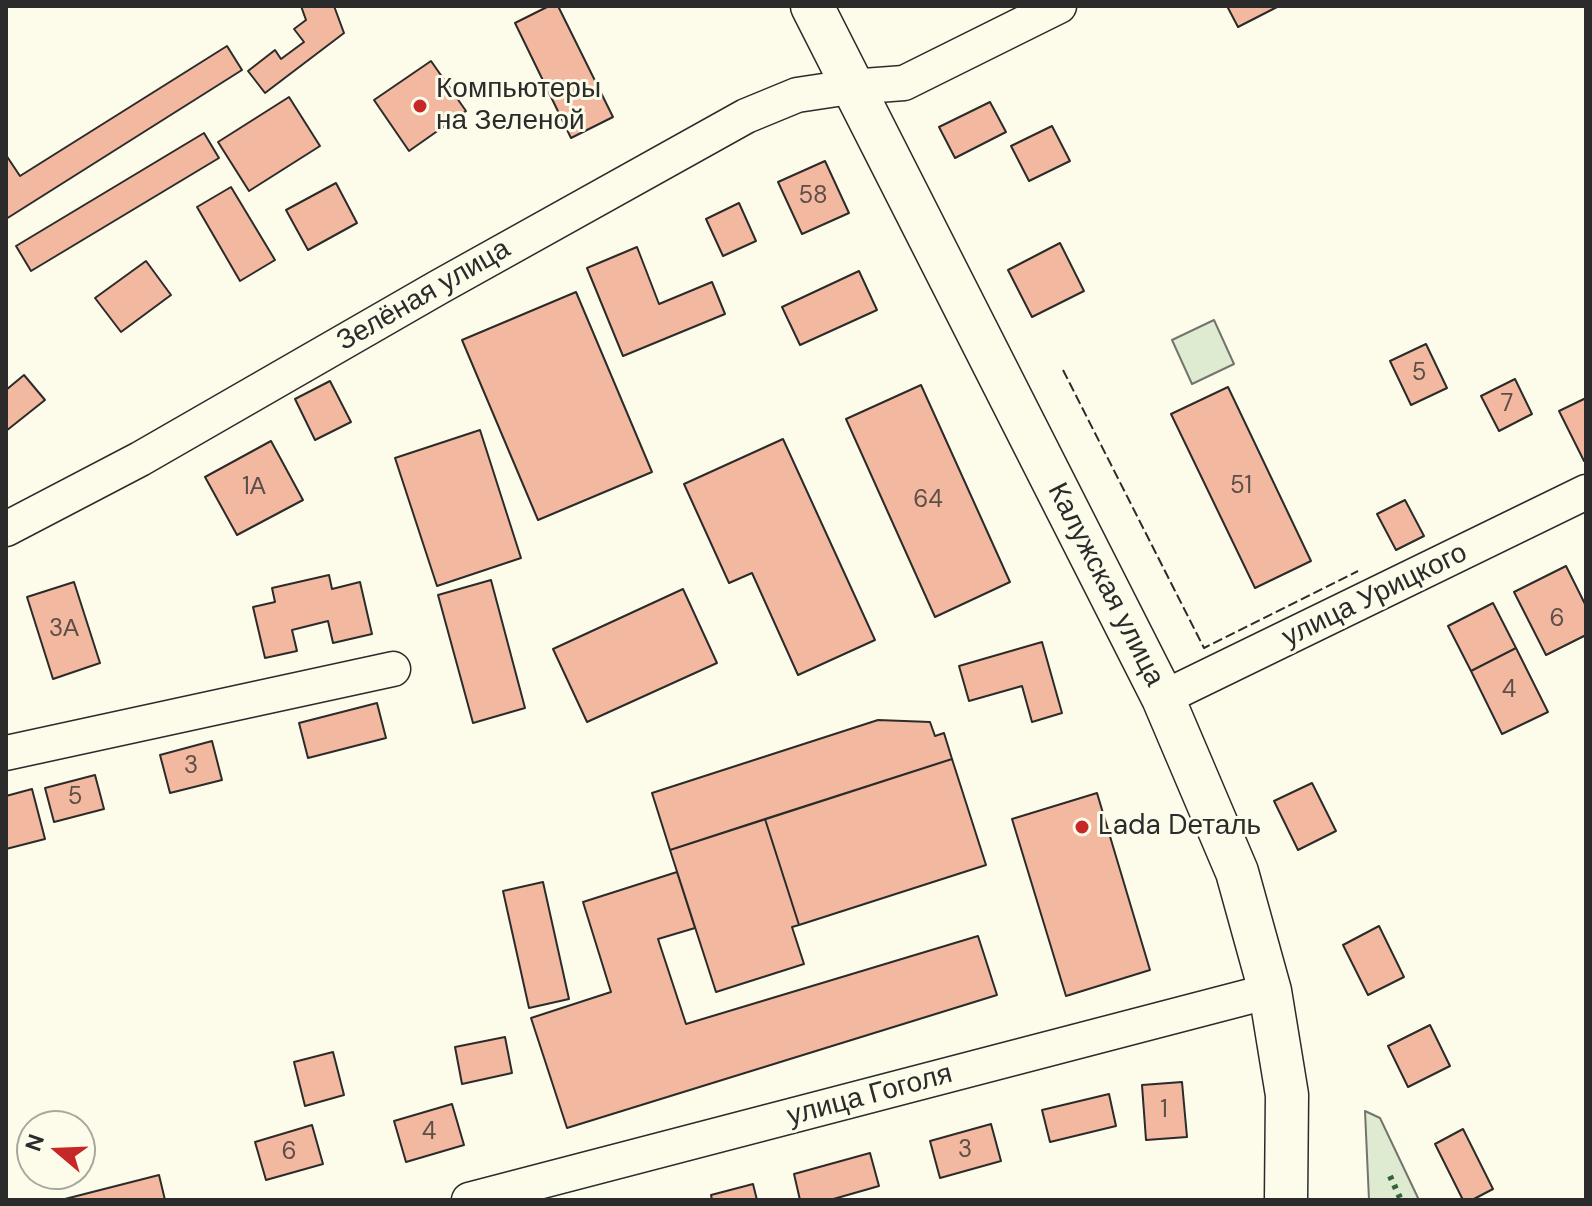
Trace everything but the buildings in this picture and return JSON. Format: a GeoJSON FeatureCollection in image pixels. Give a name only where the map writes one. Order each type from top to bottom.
{"type":"FeatureCollection","features":[{"type":"Feature","properties":{"kind":"main road","name":"Калужская улица"},"geometry":{"type":"LineString","coordinates":[[812,6],[850,87],[1163,698],[1237,872],[1270,991],[1287,1095],[1286,1200]]}},
{"type":"Feature","properties":{"kind":"street","name":"Зелёная улица"},"geometry":{"type":"LineString","coordinates":[[6,529],[140,459],[439,287],[746,116],[797,95],[904,83],[1059,6]]}},
{"type":"Feature","properties":{"kind":"street","name":"улица Урицкого"},"geometry":{"type":"LineString","coordinates":[[1163,698],[1586,492]]}},
{"type":"Feature","properties":{"kind":"street"},"geometry":{"type":"LineString","coordinates":[[6,753],[393,669]]}},
{"type":"Feature","properties":{"kind":"street","name":"улица Гоголя"},"geometry":{"type":"LineString","coordinates":[[469,1200],[1270,991]]}},
{"type":"Feature","properties":{"kind":"green space"},"geometry":{"type":"Polygon","coordinates":[[[1214,320],[1234,364],[1192,384],[1172,340],[1214,320]]]}},
{"type":"Feature","properties":{"kind":"green space"},"geometry":{"type":"Polygon","coordinates":[[[1365,1111],[1380,1118],[1419,1200],[1369,1200],[1365,1111]]]}},
{"type":"Feature","properties":{"kind":"hedge"},"geometry":{"type":"LineString","coordinates":[[1390,1176],[1401,1200]]}},
{"type":"Feature","properties":{"kind":"fence"},"geometry":{"type":"LineString","coordinates":[[1063,370],[1204,648],[1358,571]]}},
{"type":"Feature","properties":{"kind":"place","name":"Компьютеры на Зеленой"},"geometry":{"type":"Point","coordinates":[420,106]}},
{"type":"Feature","properties":{"kind":"place","name":"Lada Dеталь"},"geometry":{"type":"Point","coordinates":[1082,827]}}]}
